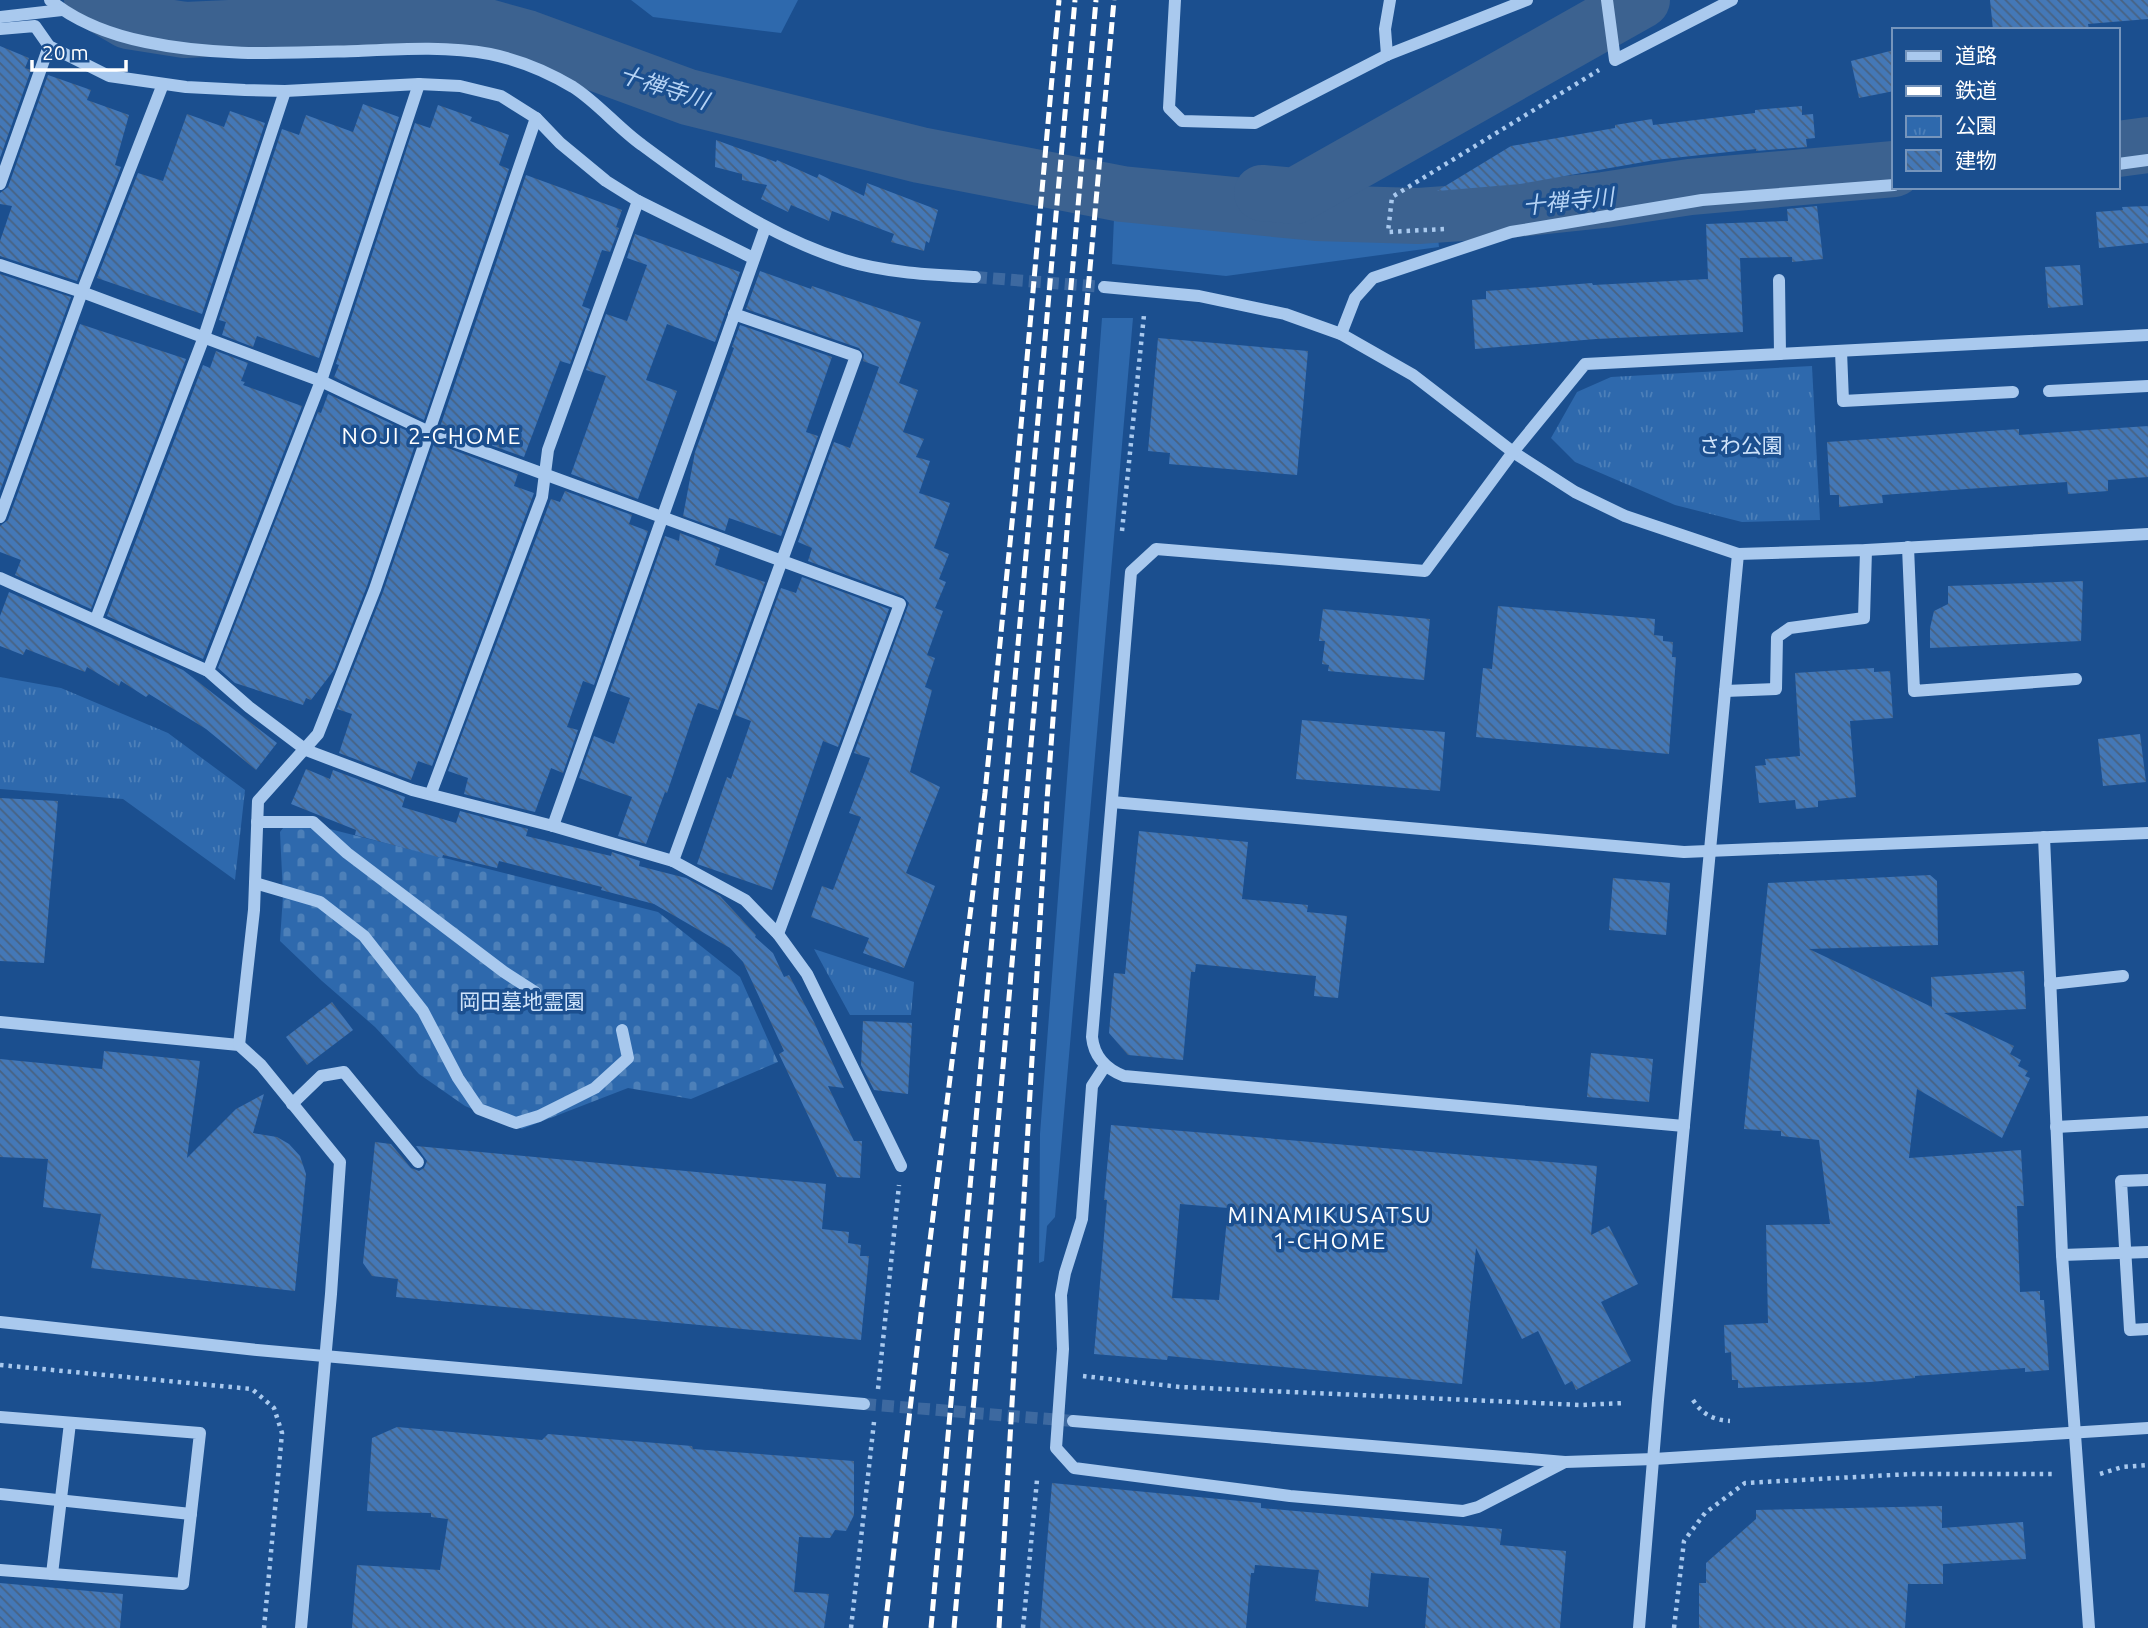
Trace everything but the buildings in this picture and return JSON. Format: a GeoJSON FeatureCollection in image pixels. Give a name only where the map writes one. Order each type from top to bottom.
{"type":"FeatureCollection","features":[{"type":"Feature","properties":{"kind":"street"},"geometry":{"type":"LineString","coordinates":[[50,0],[62,10],[111,34],[181,49],[242,53],[441,48],[490,54],[533,67],[575,88],[634,139],[692,182],[765,228],[845,260],[910,273],[975,277]]}},
{"type":"Feature","properties":{"kind":"street"},"geometry":{"type":"LineString","coordinates":[[1175,0],[1169,108],[1182,121],[1255,123],[1387,55],[1527,0]]}},
{"type":"Feature","properties":{"kind":"street"},"geometry":{"type":"LineString","coordinates":[[1387,55],[1385,29],[1390,0]]}},
{"type":"Feature","properties":{"kind":"street"},"geometry":{"type":"LineString","coordinates":[[1607,0],[1615,60],[1732,0]]}},
{"type":"Feature","properties":{"kind":"street"},"geometry":{"type":"LineString","coordinates":[[0,17],[62,10]]}},
{"type":"Feature","properties":{"kind":"street"},"geometry":{"type":"LineString","coordinates":[[0,29],[35,26],[49,46],[109,76],[163,84],[285,91],[419,84],[460,86],[501,96],[536,118],[560,143],[606,181],[638,201],[753,258]]}},
{"type":"Feature","properties":{"kind":"street"},"geometry":{"type":"LineString","coordinates":[[0,184],[49,46]]}},
{"type":"Feature","properties":{"kind":"street"},"geometry":{"type":"LineString","coordinates":[[0,517],[82,292],[163,84]]}},
{"type":"Feature","properties":{"kind":"street"},"geometry":{"type":"LineString","coordinates":[[208,671],[321,381],[419,84]]}},
{"type":"Feature","properties":{"kind":"street"},"geometry":{"type":"LineString","coordinates":[[96,619],[204,337],[285,91]]}},
{"type":"Feature","properties":{"kind":"street"},"geometry":{"type":"LineString","coordinates":[[239,1045],[255,883],[258,801],[318,734],[375,589],[536,118]]}},
{"type":"Feature","properties":{"kind":"street"},"geometry":{"type":"LineString","coordinates":[[2120,164],[2148,160]]}},
{"type":"Feature","properties":{"kind":"street"},"geometry":{"type":"LineString","coordinates":[[1341,334],[1355,298],[1373,278],[1511,232],[1702,200],[1892,185]]}},
{"type":"Feature","properties":{"kind":"street"},"geometry":{"type":"LineString","coordinates":[[431,793],[542,497],[548,450],[638,201]]}},
{"type":"Feature","properties":{"kind":"street"},"geometry":{"type":"LineString","coordinates":[[553,826],[765,228]]}},
{"type":"Feature","properties":{"kind":"street"},"geometry":{"type":"LineString","coordinates":[[0,265],[82,292],[321,381],[429,432],[900,604],[778,934]]}},
{"type":"Feature","properties":{"kind":"street"},"geometry":{"type":"LineString","coordinates":[[1779,280],[1780,354]]}},
{"type":"Feature","properties":{"kind":"street"},"geometry":{"type":"LineString","coordinates":[[1104,287],[1212,299],[1285,314],[1341,334],[1413,375],[1513,452],[1575,492],[1625,516],[1738,554],[1866,550],[2148,534]]}},
{"type":"Feature","properties":{"kind":"street"},"geometry":{"type":"LineString","coordinates":[[673,861],[856,356],[734,314]]}},
{"type":"Feature","properties":{"kind":"street"},"geometry":{"type":"LineString","coordinates":[[1684,1126],[1124,1076],[1105,1066],[1093,1048],[1092,1037],[1131,572],[1156,549],[1425,571],[1513,452],[1585,364],[2148,335]]}},
{"type":"Feature","properties":{"kind":"street"},"geometry":{"type":"LineString","coordinates":[[1842,351],[1843,401],[2013,392]]}},
{"type":"Feature","properties":{"kind":"street"},"geometry":{"type":"LineString","coordinates":[[2049,391],[2148,386]]}},
{"type":"Feature","properties":{"kind":"street"},"geometry":{"type":"LineString","coordinates":[[1908,547],[1914,691],[2076,678]]}},
{"type":"Feature","properties":{"kind":"street"},"geometry":{"type":"LineString","coordinates":[[1725,691],[1776,689],[1777,637],[1790,628],[1864,618],[1866,550]]}},
{"type":"Feature","properties":{"kind":"street"},"geometry":{"type":"LineString","coordinates":[[1639,1628],[1738,554]]}},
{"type":"Feature","properties":{"kind":"street"},"geometry":{"type":"LineString","coordinates":[[0,578],[208,671],[249,707],[306,750],[412,790],[553,826],[673,861],[745,900],[778,934],[807,974],[901,1166]]}},
{"type":"Feature","properties":{"kind":"street"},"geometry":{"type":"LineString","coordinates":[[1112,802],[1684,852],[2148,832]]}},
{"type":"Feature","properties":{"kind":"street"},"geometry":{"type":"LineString","coordinates":[[257,822],[313,822],[347,853],[504,972],[535,992]]}},
{"type":"Feature","properties":{"kind":"street"},"geometry":{"type":"LineString","coordinates":[[2044,837],[2062,1255],[2089,1628]]}},
{"type":"Feature","properties":{"kind":"street"},"geometry":{"type":"LineString","coordinates":[[255,883],[320,902],[364,936],[423,1011],[458,1078],[479,1110],[516,1123],[539,1116],[595,1088],[628,1058],[622,1030]]}},
{"type":"Feature","properties":{"kind":"street"},"geometry":{"type":"LineString","coordinates":[[2050,984],[2123,976]]}},
{"type":"Feature","properties":{"kind":"street"},"geometry":{"type":"LineString","coordinates":[[0,1022],[239,1045],[261,1065],[340,1162],[301,1628]]}},
{"type":"Feature","properties":{"kind":"street"},"geometry":{"type":"LineString","coordinates":[[1105,1066],[1093,1086],[1082,1219],[1061,1295],[1063,1349],[1056,1448],[1074,1468],[1290,1496],[1463,1511],[1478,1507],[1565,1461]]}},
{"type":"Feature","properties":{"kind":"street"},"geometry":{"type":"LineString","coordinates":[[292,1104],[321,1076],[344,1072],[418,1162]]}},
{"type":"Feature","properties":{"kind":"street"},"geometry":{"type":"LineString","coordinates":[[2056,1127],[2148,1122]]}},
{"type":"Feature","properties":{"kind":"street"},"geometry":{"type":"LineString","coordinates":[[2148,1180],[2121,1181],[2130,1330],[2148,1329]]}},
{"type":"Feature","properties":{"kind":"street"},"geometry":{"type":"LineString","coordinates":[[2062,1255],[2148,1252]]}},
{"type":"Feature","properties":{"kind":"street"},"geometry":{"type":"LineString","coordinates":[[0,1322],[325,1356],[864,1404]]}},
{"type":"Feature","properties":{"kind":"street"},"geometry":{"type":"LineString","coordinates":[[0,1417],[200,1433],[183,1584],[0,1570]]}},
{"type":"Feature","properties":{"kind":"street"},"geometry":{"type":"LineString","coordinates":[[1073,1421],[1565,1461],[1654,1460],[2148,1428]]}},
{"type":"Feature","properties":{"kind":"street"},"geometry":{"type":"LineString","coordinates":[[52,1574],[70,1423]]}},
{"type":"Feature","properties":{"kind":"street"},"geometry":{"type":"LineString","coordinates":[[0,1494],[191,1514]]}},
{"type":"Feature","properties":{"kind":"path"},"geometry":{"type":"LineString","coordinates":[[1457,250],[1458,228],[1388,232],[1392,197],[1615,60]]}},
{"type":"Feature","properties":{"kind":"path"},"geometry":{"type":"LineString","coordinates":[[1122,531],[1144,315]]}},
{"type":"Feature","properties":{"kind":"path"},"geometry":{"type":"LineString","coordinates":[[1061,1374],[1180,1387],[1581,1405],[1624,1403]]}},
{"type":"Feature","properties":{"kind":"path"},"geometry":{"type":"LineString","coordinates":[[1693,1400],[1712,1418],[1730,1421]]}},
{"type":"Feature","properties":{"kind":"path"},"geometry":{"type":"LineString","coordinates":[[2099,1474],[2122,1467],[2148,1465]]}},
{"type":"Feature","properties":{"kind":"path"},"geometry":{"type":"LineString","coordinates":[[1674,1628],[1684,1541],[1705,1513],[1745,1483],[1911,1474],[2055,1474]]}},
{"type":"Feature","properties":{"kind":"path"},"geometry":{"type":"LineString","coordinates":[[1023,1628],[1037,1480]]}},
{"type":"Feature","properties":{"kind":"green space"},"geometry":{"type":"Polygon","coordinates":[[[631,0],[798,0],[781,33],[653,17],[631,0]]]}},
{"type":"Feature","properties":{"kind":"green space"},"geometry":{"type":"Polygon","coordinates":[[[1114,218],[1373,240],[1438,238],[1439,247],[1226,276],[1112,264],[1114,218]]]}},
{"type":"Feature","properties":{"kind":"green space"},"geometry":{"type":"Polygon","coordinates":[[[1102,318],[1133,318],[1055,1217],[1047,1226],[1044,1261],[1039,1263],[1040,1134],[1102,318]]]}},
{"type":"Feature","properties":{"kind":"green space","name":"さわ公園"},"geometry":{"type":"Polygon","coordinates":[[[1812,366],[1820,520],[1742,522],[1675,505],[1575,462],[1551,438],[1577,392],[1611,377],[1812,366]]]}},
{"type":"Feature","properties":{"kind":"green space"},"geometry":{"type":"Polygon","coordinates":[[[0,677],[61,688],[168,733],[245,790],[235,880],[123,799],[0,789],[0,677]]]}},
{"type":"Feature","properties":{"kind":"green space","name":"岡田墓地霊園"},"geometry":{"type":"Polygon","coordinates":[[[290,819],[658,912],[740,977],[778,1062],[691,1099],[628,1088],[522,1129],[465,1106],[419,1074],[375,1027],[280,941],[283,895],[280,832],[290,819]]]}},
{"type":"Feature","properties":{"kind":"green space"},"geometry":{"type":"Polygon","coordinates":[[[814,949],[914,982],[911,1015],[850,1015],[814,949]]]}},
{"type":"Feature","properties":{"kind":"waterway","name":"十禅寺川"},"geometry":{"type":"LineString","coordinates":[[92,0],[128,21],[185,30],[426,19],[484,26],[527,38],[688,97],[920,155],[1122,194],[1316,213],[1418,216],[1518,209],[1690,187],[1892,169]]}},
{"type":"Feature","properties":{"kind":"waterway","name":"十禅寺川"},"geometry":{"type":"LineString","coordinates":[[1262,193],[1295,196],[1642,0]]}},
{"type":"Feature","properties":{"kind":"waterway","name":"十禅寺川"},"geometry":{"type":"LineString","coordinates":[[2120,149],[2148,145]]}},
{"type":"Feature","properties":{"kind":"tunnel"},"geometry":{"type":"LineString","coordinates":[[975,277],[1104,287]]}},
{"type":"Feature","properties":{"kind":"tunnel"},"geometry":{"type":"LineString","coordinates":[[864,1404],[1073,1421]]}},
{"type":"Feature","properties":{"kind":"railway"},"geometry":{"type":"LineString","coordinates":[[885,1628],[985,793],[1059,0]]}},
{"type":"Feature","properties":{"kind":"railway"},"geometry":{"type":"LineString","coordinates":[[931,1628],[1075,0]]}},
{"type":"Feature","properties":{"kind":"railway"},"geometry":{"type":"LineString","coordinates":[[954,1628],[1096,0]]}},
{"type":"Feature","properties":{"kind":"railway"},"geometry":{"type":"LineString","coordinates":[[999,1628],[1047,800],[1069,503],[1114,0]]}},
{"type":"Feature","properties":{"kind":"district","name":"NOJI 2-CHOME"},"geometry":{"type":"Point","coordinates":[432,435]}},
{"type":"Feature","properties":{"kind":"district","name":"MINAMIKUSATSU 1-CHOME"},"geometry":{"type":"Point","coordinates":[1330,1227]}}]}
